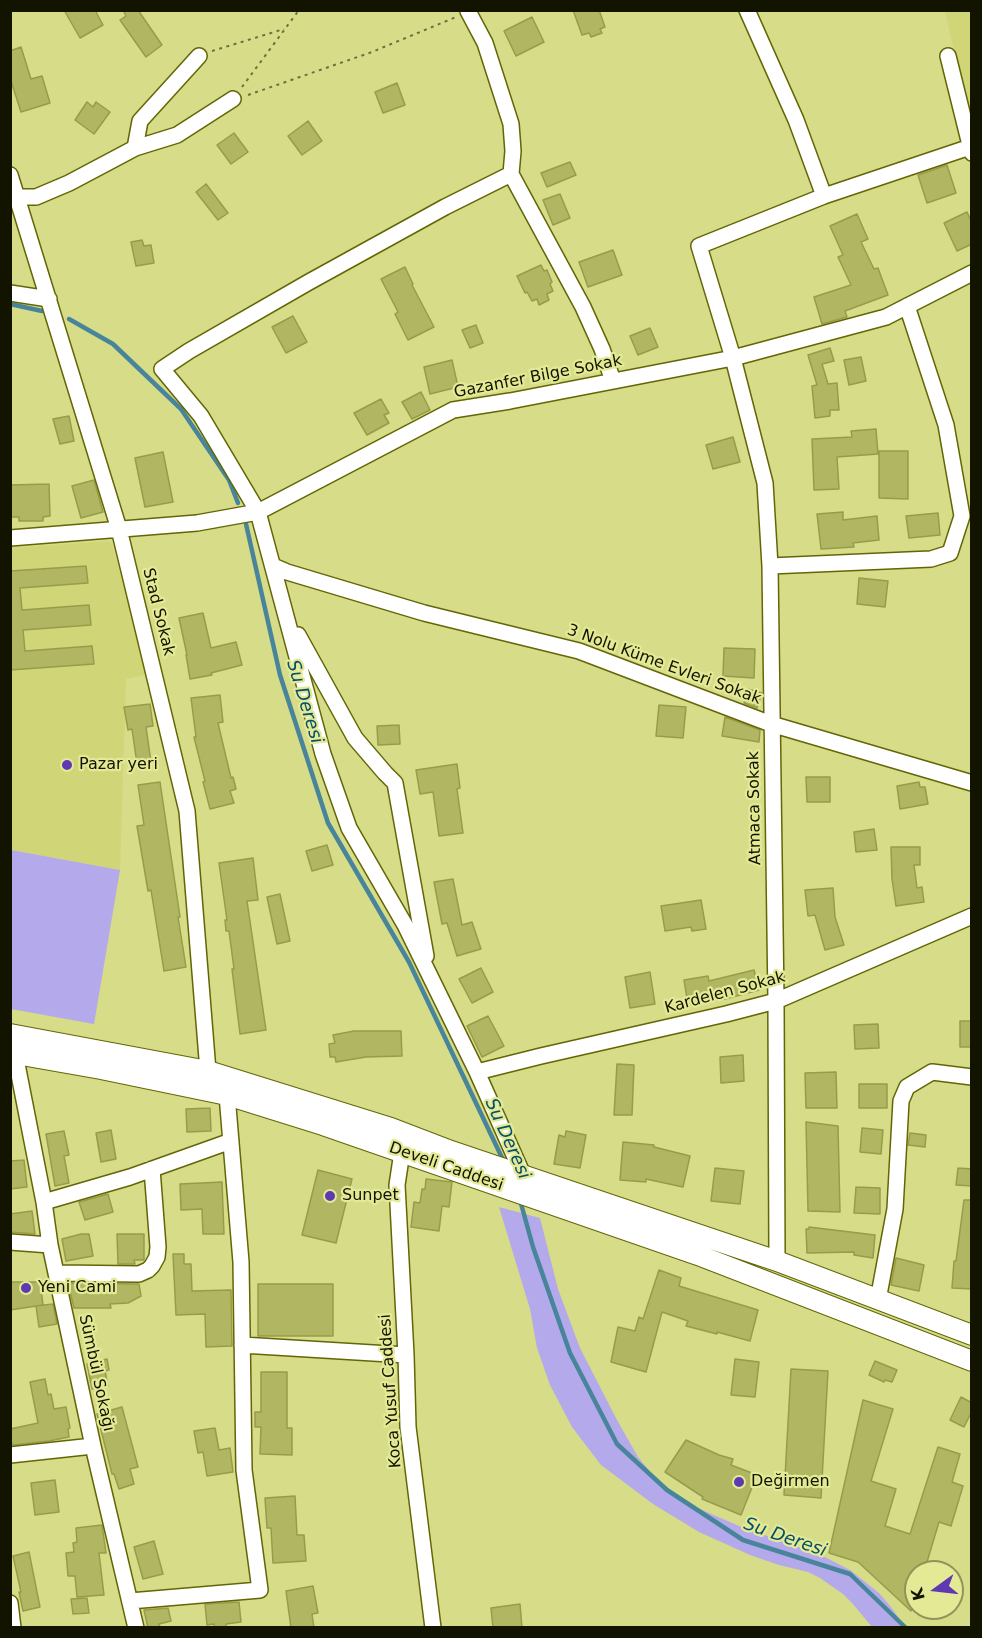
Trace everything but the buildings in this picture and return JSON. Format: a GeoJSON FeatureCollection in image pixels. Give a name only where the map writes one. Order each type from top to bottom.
{"type":"FeatureCollection","features":[{"type":"Feature","properties":{"kind":"main road","name":"Develi Caddesi"},"geometry":{"type":"LineString","coordinates":[[12,1047],[208,1071],[390,1128],[777,1261],[972,1335]]}},
{"type":"Feature","properties":{"kind":"main road","name":"Develi Caddesi"},"geometry":{"type":"LineString","coordinates":[[12,1047],[227,1095],[323,1125],[698,1256],[972,1361]]}},
{"type":"Feature","properties":{"kind":"street"},"geometry":{"type":"LineString","coordinates":[[747,10],[796,120],[824,196],[971,150],[948,56]]}},
{"type":"Feature","properties":{"kind":"street"},"geometry":{"type":"LineString","coordinates":[[469,11],[484,43],[511,124],[513,151],[511,174],[583,307],[602,349],[613,381]]}},
{"type":"Feature","properties":{"kind":"street"},"geometry":{"type":"LineString","coordinates":[[135,148],[140,121],[199,56]]}},
{"type":"Feature","properties":{"kind":"street"},"geometry":{"type":"LineString","coordinates":[[18,197],[36,197],[69,183],[135,148],[177,135],[234,99]]}},
{"type":"Feature","properties":{"kind":"street"},"geometry":{"type":"LineString","coordinates":[[511,174],[445,207],[309,282],[162,369],[201,416],[258,512],[323,754],[349,828],[405,925],[477,1072],[518,1173]]}},
{"type":"Feature","properties":{"kind":"street","name":"Stad Sokak"},"geometry":{"type":"LineString","coordinates":[[10,175],[119,529],[187,812],[208,1071]]}},
{"type":"Feature","properties":{"kind":"street","name":"Atmaca Sokak"},"geometry":{"type":"LineString","coordinates":[[777,1261],[770,566],[765,483],[699,246],[824,196]]}},
{"type":"Feature","properties":{"kind":"street","name":"Gazanfer Bilge Sokak"},"geometry":{"type":"LineString","coordinates":[[10,538],[196,523],[258,512],[453,410],[732,358],[886,317],[972,273]]}},
{"type":"Feature","properties":{"kind":"street"},"geometry":{"type":"LineString","coordinates":[[10,293],[49,299]]}},
{"type":"Feature","properties":{"kind":"street"},"geometry":{"type":"LineString","coordinates":[[770,566],[931,559],[950,553],[962,516],[946,425],[907,306]]}},
{"type":"Feature","properties":{"kind":"street","name":"3 Nolu Küme Evleri Sokak"},"geometry":{"type":"LineString","coordinates":[[273,566],[424,613],[579,651],[771,724],[972,783]]}},
{"type":"Feature","properties":{"kind":"street"},"geometry":{"type":"LineString","coordinates":[[286,613],[355,738],[395,783],[429,974]]}},
{"type":"Feature","properties":{"kind":"street","name":"Kardelen Sokak"},"geometry":{"type":"LineString","coordinates":[[477,1072],[776,1001],[972,916]]}},
{"type":"Feature","properties":{"kind":"street","name":"Sümbül Sokağı"},"geometry":{"type":"LineString","coordinates":[[12,1047],[44,1202],[50,1245],[93,1446],[136,1628]]}},
{"type":"Feature","properties":{"kind":"street"},"geometry":{"type":"LineString","coordinates":[[878,1300],[896,1209],[901,1101],[907,1087],[932,1072],[972,1077]]}},
{"type":"Feature","properties":{"kind":"street"},"geometry":{"type":"LineString","coordinates":[[130,1601],[261,1590],[244,1470],[241,1262],[227,1095]]}},
{"type":"Feature","properties":{"kind":"street"},"geometry":{"type":"LineString","coordinates":[[44,1202],[152,1169],[231,1141]]}},
{"type":"Feature","properties":{"kind":"street","name":"Koca Yusuf Caddesi"},"geometry":{"type":"LineString","coordinates":[[402,1152],[397,1185],[408,1427],[434,1628]]}},
{"type":"Feature","properties":{"kind":"street"},"geometry":{"type":"LineString","coordinates":[[56,1273],[139,1274],[152,1266],[157,1257],[158,1247],[152,1169]]}},
{"type":"Feature","properties":{"kind":"street"},"geometry":{"type":"LineString","coordinates":[[10,1242],[50,1245]]}},
{"type":"Feature","properties":{"kind":"street"},"geometry":{"type":"LineString","coordinates":[[242,1345],[406,1355]]}},
{"type":"Feature","properties":{"kind":"street"},"geometry":{"type":"LineString","coordinates":[[10,1455],[93,1446]]}},
{"type":"Feature","properties":{"kind":"street"},"geometry":{"type":"LineString","coordinates":[[10,1603],[13,1628]]}},
{"type":"Feature","properties":{"kind":"path"},"geometry":{"type":"LineString","coordinates":[[234,99],[299,10]]}},
{"type":"Feature","properties":{"kind":"path"},"geometry":{"type":"LineString","coordinates":[[234,99],[372,52],[469,11]]}},
{"type":"Feature","properties":{"kind":"path"},"geometry":{"type":"LineString","coordinates":[[199,56],[284,29]]}},
{"type":"Feature","properties":{"kind":"shaded area"},"geometry":{"type":"Polygon","coordinates":[[[945,11],[971,11],[971,124],[945,11]]]}},
{"type":"Feature","properties":{"kind":"shaded area","name":"Pazar yeri"},"geometry":{"type":"Polygon","coordinates":[[[111,541],[149,674],[126,679],[120,870],[11,850],[11,548],[111,541]]]}},
{"type":"Feature","properties":{"kind":"shaded area"},"geometry":{"type":"Polygon","coordinates":[[[11,850],[120,870],[94,1024],[11,1009],[11,850]]]}},
{"type":"Feature","properties":{"kind":"shaded area"},"geometry":{"type":"Polygon","coordinates":[[[499,1207],[540,1218],[558,1289],[580,1348],[638,1457],[657,1480],[693,1506],[739,1526],[821,1555],[850,1570],[879,1593],[905,1627],[872,1627],[843,1594],[820,1578],[808,1572],[750,1555],[699,1532],[653,1504],[601,1465],[572,1427],[550,1385],[537,1348],[530,1309],[499,1207]]]}},
{"type":"Feature","properties":{"kind":"waterway","name":"Su Deresi"},"geometry":{"type":"LineString","coordinates":[[10,304],[42,311]]}},
{"type":"Feature","properties":{"kind":"waterway","name":"Su Deresi"},"geometry":{"type":"LineString","coordinates":[[69,319],[113,344],[181,409],[229,480],[238,503]]}},
{"type":"Feature","properties":{"kind":"waterway","name":"Su Deresi"},"geometry":{"type":"LineString","coordinates":[[246,524],[280,675],[328,823],[409,962],[504,1162]]}},
{"type":"Feature","properties":{"kind":"waterway","name":"Su Deresi"},"geometry":{"type":"LineString","coordinates":[[520,1200],[533,1247],[570,1353],[617,1444],[667,1490],[743,1540],[850,1574],[906,1628]]}},
{"type":"Feature","properties":{"kind":"place","name":"Pazar yeri"},"geometry":{"type":"Point","coordinates":[67,765]}},
{"type":"Feature","properties":{"kind":"place","name":"Sunpet"},"geometry":{"type":"Point","coordinates":[330,1196]}},
{"type":"Feature","properties":{"kind":"place","name":"Yeni Cami"},"geometry":{"type":"Point","coordinates":[26,1288]}},
{"type":"Feature","properties":{"kind":"place","name":"Değirmen"},"geometry":{"type":"Point","coordinates":[739,1482]}}]}
